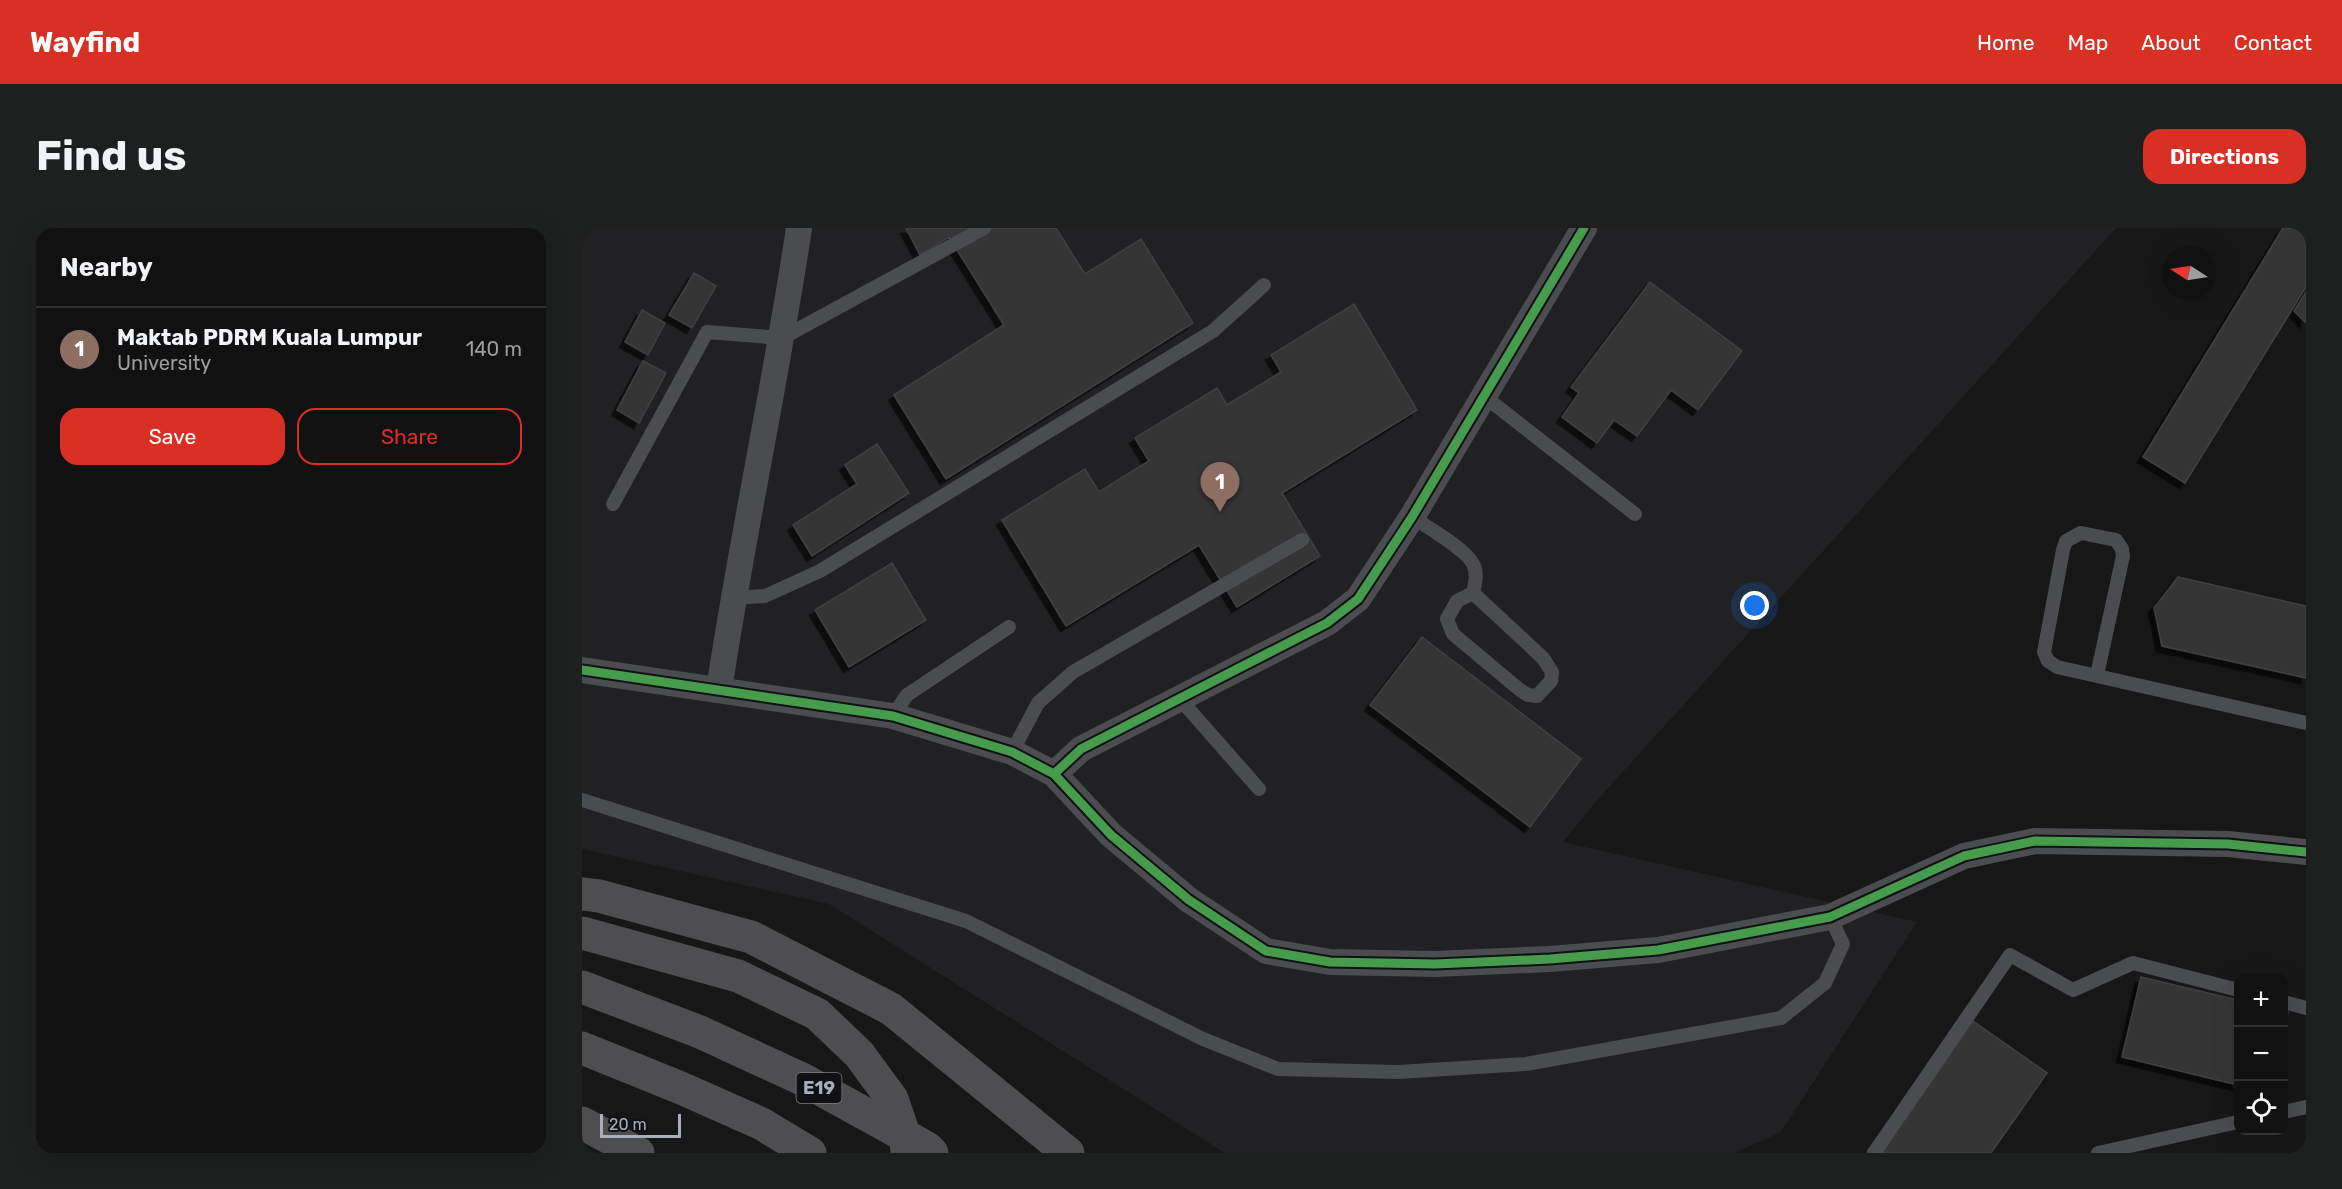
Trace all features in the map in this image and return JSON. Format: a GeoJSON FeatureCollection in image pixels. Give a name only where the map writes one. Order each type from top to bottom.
{"type":"FeatureCollection","features":[{"type":"Feature","properties":{"kind":"highway"},"geometry":{"type":"LineString","coordinates":[[582,894],[599,896],[751,938],[891,1009],[1068,1153]]}},
{"type":"Feature","properties":{"kind":"highway"},"geometry":{"type":"LineString","coordinates":[[582,933],[738,976],[817,1014],[858,1054],[892,1099],[906,1140],[907,1153]]}},
{"type":"Feature","properties":{"kind":"highway","name":"E19"},"geometry":{"type":"LineString","coordinates":[[582,987],[700,1032],[802,1079],[927,1148],[932,1153]]}},
{"type":"Feature","properties":{"kind":"highway"},"geometry":{"type":"LineString","coordinates":[[582,1048],[762,1124],[810,1153]]}},
{"type":"Feature","properties":{"kind":"highway"},"geometry":{"type":"LineString","coordinates":[[582,1123],[638,1153]]}},
{"type":"Feature","properties":{"kind":"street"},"geometry":{"type":"LineString","coordinates":[[719,690],[733,598],[782,338],[799,228]]}},
{"type":"Feature","properties":{"kind":"street"},"geometry":{"type":"LineString","coordinates":[[1054,774],[1081,749],[1327,623],[1358,599],[1412,517],[1584,228]]}},
{"type":"Feature","properties":{"kind":"street"},"geometry":{"type":"LineString","coordinates":[[582,670],[894,716],[1012,752],[1054,774],[1110,835],[1189,900],[1266,951],[1330,962],[1435,964],[1550,959],[1658,950],[1830,917],[1964,856],[2035,841],[2228,844],[2306,852]]}},
{"type":"Feature","properties":{"kind":"lane"},"geometry":{"type":"LineString","coordinates":[[613,504],[706,332],[782,338],[984,228]]}},
{"type":"Feature","properties":{"kind":"lane"},"geometry":{"type":"LineString","coordinates":[[733,598],[765,596],[820,571],[1213,331],[1264,285]]}},
{"type":"Feature","properties":{"kind":"lane"},"geometry":{"type":"LineString","coordinates":[[1485,396],[1635,514]]}},
{"type":"Feature","properties":{"kind":"lane"},"geometry":{"type":"LineString","coordinates":[[1412,517],[1450,542],[1473,563],[1476,578],[1473,593]]}},
{"type":"Feature","properties":{"kind":"lane"},"geometry":{"type":"LineString","coordinates":[[2097,675],[2123,556],[2122,549],[2116,540],[2081,533],[2066,541],[2063,550],[2044,652],[2048,661],[2057,667],[2306,723]]}},
{"type":"Feature","properties":{"kind":"lane"},"geometry":{"type":"LineString","coordinates":[[1012,752],[1038,703],[1073,672],[1302,540]]}},
{"type":"Feature","properties":{"kind":"lane"},"geometry":{"type":"LineString","coordinates":[[1473,593],[1535,650],[1552,672],[1551,681],[1537,696],[1528,695],[1520,690],[1453,634],[1447,619],[1457,601],[1473,593]]}},
{"type":"Feature","properties":{"kind":"lane"},"geometry":{"type":"LineString","coordinates":[[894,716],[907,695],[1009,627]]}},
{"type":"Feature","properties":{"kind":"lane"},"geometry":{"type":"LineString","coordinates":[[1179,698],[1259,789]]}},
{"type":"Feature","properties":{"kind":"lane"},"geometry":{"type":"LineString","coordinates":[[582,800],[966,921],[1203,1039],[1278,1069],[1398,1072],[1526,1064],[1781,1018],[1825,983],[1843,944],[1830,917]]}},
{"type":"Feature","properties":{"kind":"lane"},"geometry":{"type":"LineString","coordinates":[[1874,1153],[2010,955],[2073,990],[2133,963],[2234,989]]}},
{"type":"Feature","properties":{"kind":"lane"},"geometry":{"type":"LineString","coordinates":[[2288,1003],[2306,1008]]}},
{"type":"Feature","properties":{"kind":"lane"},"geometry":{"type":"LineString","coordinates":[[2288,1111],[2306,1107]]}},
{"type":"Feature","properties":{"kind":"lane"},"geometry":{"type":"LineString","coordinates":[[2098,1153],[2234,1123]]}},
{"type":"Feature","properties":{"kind":"shaded area"},"geometry":{"type":"Polygon","coordinates":[[[582,228],[2116,228],[1600,797],[1563,842],[1917,922],[1781,1132],[1734,1153],[1225,1153],[829,904],[582,849],[582,228]]]}},
{"type":"Feature","properties":{"kind":"building"},"geometry":{"type":"Polygon","coordinates":[[[906,228],[1056,228],[1085,274],[1141,239],[1193,323],[946,479],[894,395],[1004,325],[949,237],[920,255],[906,228]]]}},
{"type":"Feature","properties":{"kind":"building"},"geometry":{"type":"Polygon","coordinates":[[[2283,228],[2306,228],[2306,287],[2185,483],[2143,457],[2283,228]]]}},
{"type":"Feature","properties":{"kind":"building"},"geometry":{"type":"Polygon","coordinates":[[[694,273],[716,286],[692,328],[669,315],[694,273]]]}},
{"type":"Feature","properties":{"kind":"building"},"geometry":{"type":"Polygon","coordinates":[[[1650,282],[1742,351],[1698,410],[1671,390],[1637,436],[1614,420],[1597,443],[1562,417],[1579,393],[1571,387],[1650,282]]]}},
{"type":"Feature","properties":{"kind":"building"},"geometry":{"type":"Polygon","coordinates":[[[2306,292],[2306,323],[2294,311],[2306,292]]]}},
{"type":"Feature","properties":{"kind":"building"},"geometry":{"type":"Polygon","coordinates":[[[1354,304],[1417,410],[1282,493],[1320,556],[1237,607],[1199,545],[1066,626],[1002,520],[1085,469],[1099,492],[1149,461],[1135,438],[1217,388],[1227,405],[1281,372],[1271,355],[1354,304]]]}},
{"type":"Feature","properties":{"kind":"building"},"geometry":{"type":"Polygon","coordinates":[[[642,310],[665,323],[648,355],[625,342],[642,310]]]}},
{"type":"Feature","properties":{"kind":"building"},"geometry":{"type":"Polygon","coordinates":[[[643,361],[666,373],[639,423],[617,410],[643,361]]]}},
{"type":"Feature","properties":{"kind":"building"},"geometry":{"type":"Polygon","coordinates":[[[877,444],[909,493],[812,556],[793,525],[857,484],[845,465],[877,444]]]}},
{"type":"Feature","properties":{"kind":"building"},"geometry":{"type":"Polygon","coordinates":[[[892,563],[926,620],[849,667],[815,610],[892,563]]]}},
{"type":"Feature","properties":{"kind":"building"},"geometry":{"type":"Polygon","coordinates":[[[2178,577],[2306,606],[2306,678],[2162,646],[2154,608],[2178,577]]]}},
{"type":"Feature","properties":{"kind":"building"},"geometry":{"type":"Polygon","coordinates":[[[1422,637],[1581,759],[1530,827],[1370,705],[1422,637]]]}},
{"type":"Feature","properties":{"kind":"building"},"geometry":{"type":"Polygon","coordinates":[[[2141,977],[2234,999],[2234,1084],[2122,1057],[2141,977]]]}},
{"type":"Feature","properties":{"kind":"building"},"geometry":{"type":"Polygon","coordinates":[[[1973,1021],[2047,1073],[1991,1153],[1881,1153],[1973,1021]]]}},
{"type":"Feature","properties":{"kind":"cycle path"},"geometry":{"type":"LineString","coordinates":[[1054,774],[1081,749],[1327,623],[1358,599],[1412,517],[1584,228]]}},
{"type":"Feature","properties":{"kind":"cycle path"},"geometry":{"type":"LineString","coordinates":[[582,670],[893,716],[1012,752],[1054,774],[1111,835],[1189,900],[1266,951],[1330,962],[1435,964],[1550,959],[1658,950],[1830,917],[1964,856],[2035,841],[2228,844],[2306,852]]}},
{"type":"Feature","properties":{"kind":"place","name":"Maktab PDRM Kuala Lumpur"},"geometry":{"type":"Point","coordinates":[1220,512]}}]}
